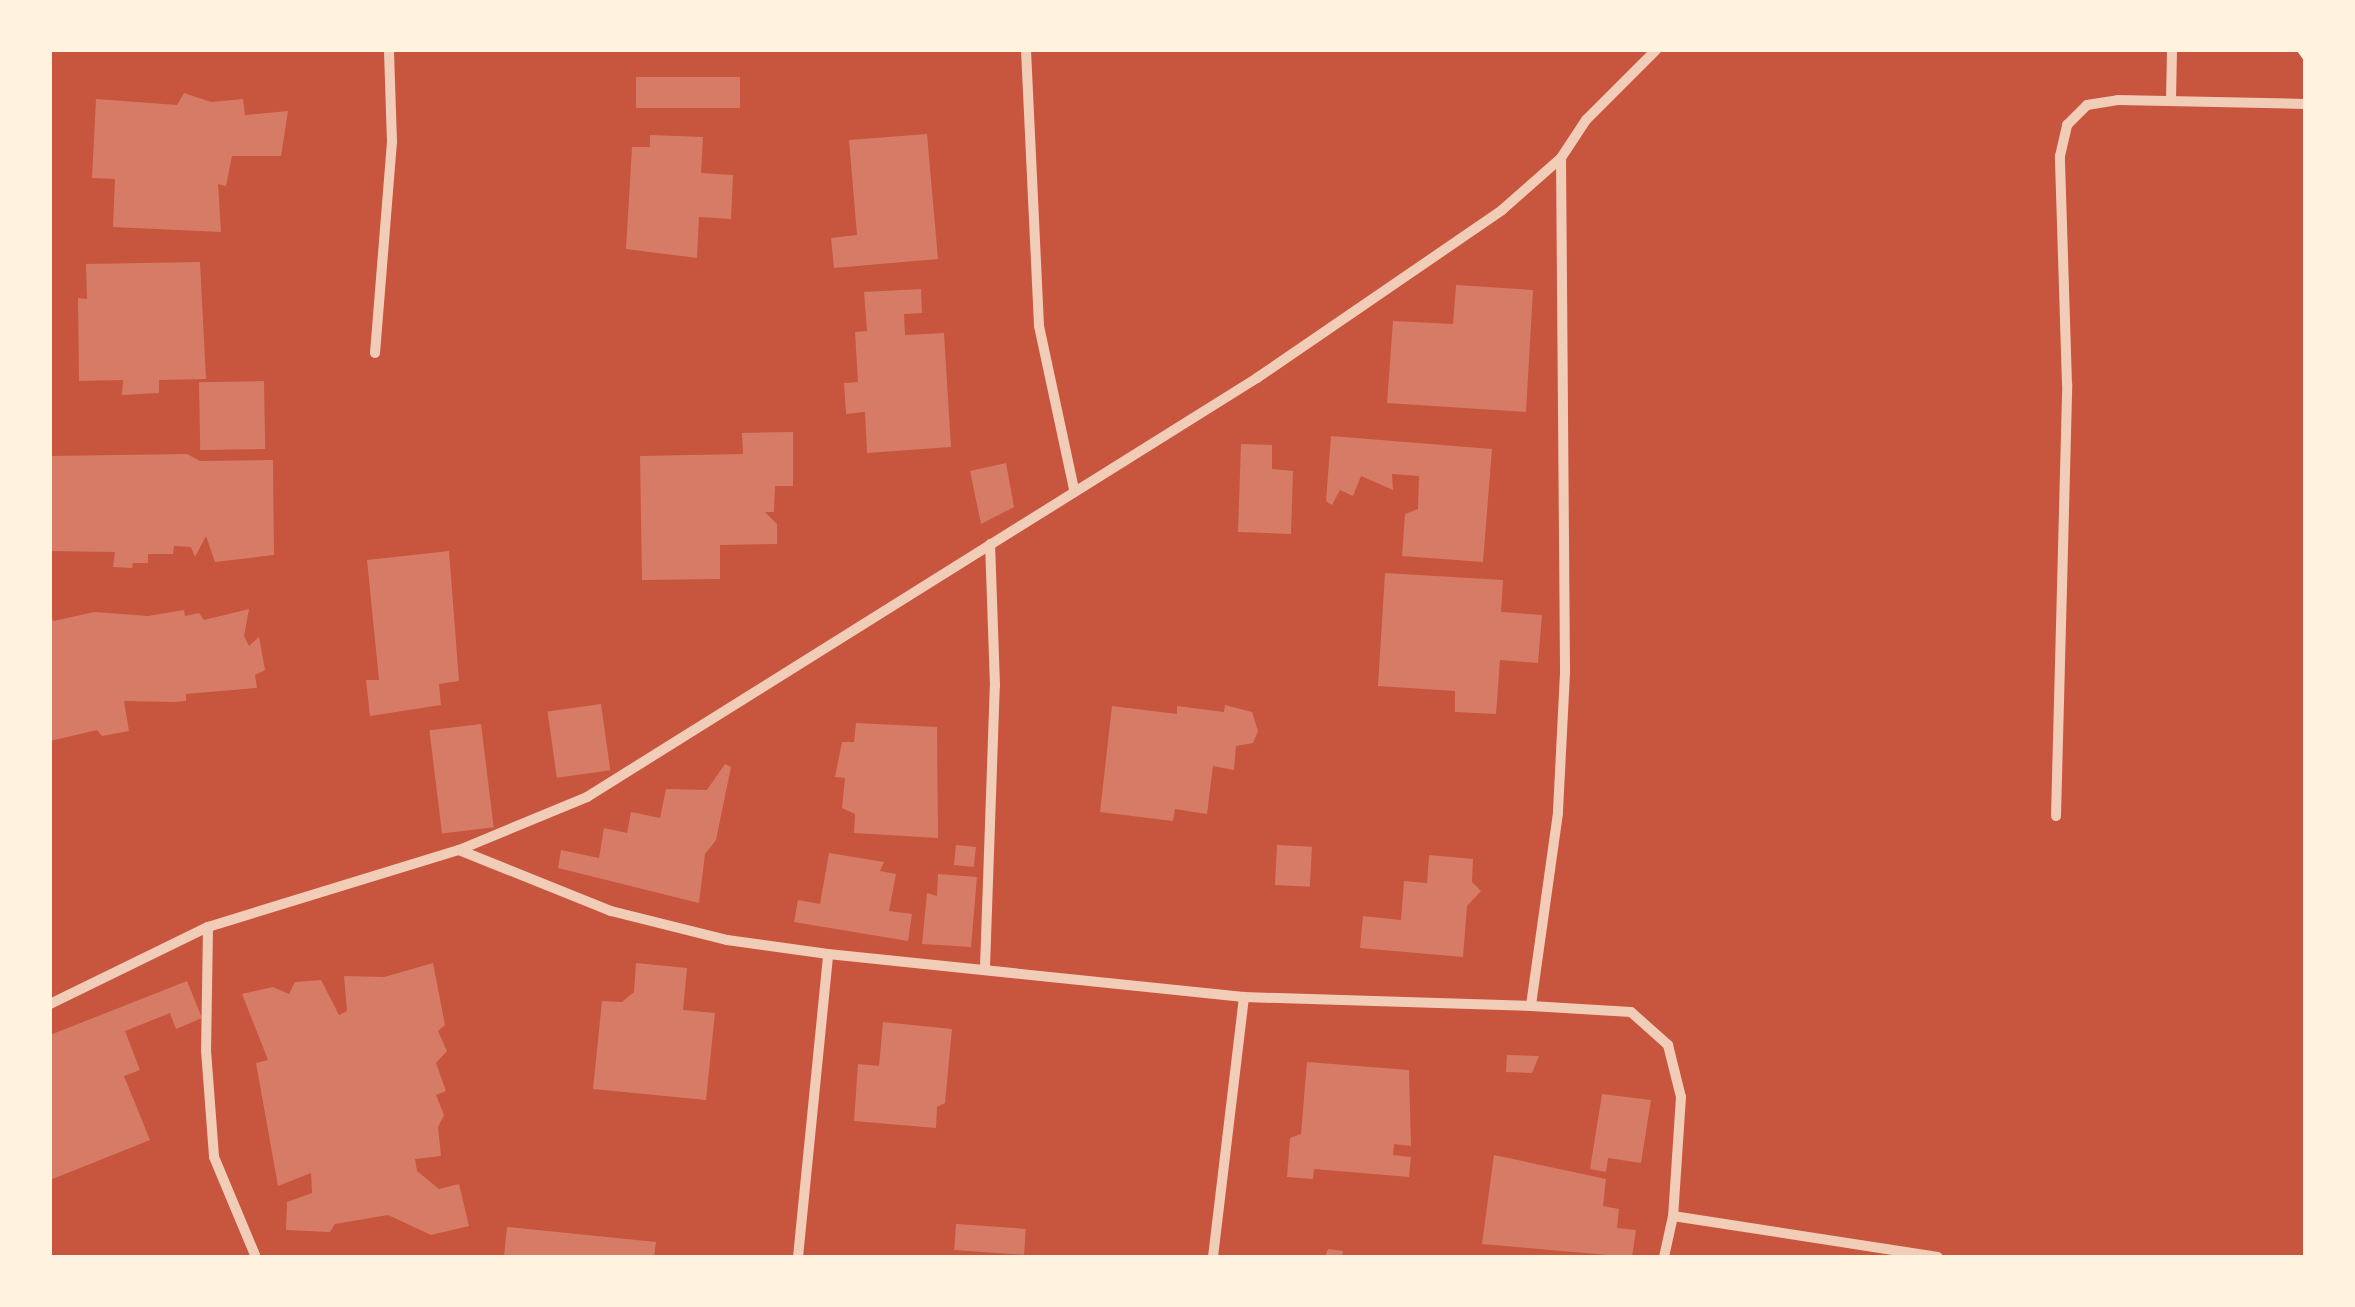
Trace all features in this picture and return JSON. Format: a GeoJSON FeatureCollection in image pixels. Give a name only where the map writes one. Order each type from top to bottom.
{"type":"FeatureCollection","features":[{"type":"Feature","properties":{"kind":"street"},"geometry":{"type":"LineString","coordinates":[[375,353],[392,142],[390,50]]}},
{"type":"Feature","properties":{"kind":"street"},"geometry":{"type":"LineString","coordinates":[[1026,50],[1039,326],[1074,489]]}},
{"type":"Feature","properties":{"kind":"street"},"geometry":{"type":"LineString","coordinates":[[50,1004],[208,926],[459,850],[587,797],[1302,347],[1502,210],[1561,158],[1586,120],[1656,50]]}},
{"type":"Feature","properties":{"kind":"street"},"geometry":{"type":"LineString","coordinates":[[2171,99],[2172,50]]}},
{"type":"Feature","properties":{"kind":"street"},"geometry":{"type":"LineString","coordinates":[[2056,816],[2067,384],[2060,156],[2067,125],[2087,104],[2171,99],[2305,104]]}},
{"type":"Feature","properties":{"kind":"street"},"geometry":{"type":"LineString","coordinates":[[1531,1006],[1558,814],[1566,673],[1561,158]]}},
{"type":"Feature","properties":{"kind":"street"},"geometry":{"type":"LineString","coordinates":[[985,967],[995,686],[990,544]]}},
{"type":"Feature","properties":{"kind":"street"},"geometry":{"type":"LineString","coordinates":[[459,850],[611,912],[727,940],[828,954],[985,967],[1244,997],[1631,1012],[1668,1046],[1681,1097],[1673,1216],[1664,1257]]}},
{"type":"Feature","properties":{"kind":"street"},"geometry":{"type":"LineString","coordinates":[[208,926],[206,1050],[214,1157],[254,1255]]}},
{"type":"Feature","properties":{"kind":"street"},"geometry":{"type":"LineString","coordinates":[[798,1257],[828,954]]}},
{"type":"Feature","properties":{"kind":"street"},"geometry":{"type":"LineString","coordinates":[[1213,1257],[1244,997]]}},
{"type":"Feature","properties":{"kind":"street"},"geometry":{"type":"LineString","coordinates":[[1673,1216],[1938,1257]]}},
{"type":"Feature","properties":{"kind":"path"},"geometry":{"type":"LineString","coordinates":[[2300,50],[2305,58]]}},
{"type":"Feature","properties":{"kind":"building"},"geometry":{"type":"Polygon","coordinates":[[[636,77],[740,77],[740,108],[636,108],[636,77]]]}},
{"type":"Feature","properties":{"kind":"building"},"geometry":{"type":"Polygon","coordinates":[[[184,93],[211,102],[243,99],[245,115],[288,111],[281,156],[232,156],[226,186],[218,184],[221,232],[113,227],[115,179],[92,178],[96,99],[177,105],[184,93]]]}},
{"type":"Feature","properties":{"kind":"building"},"geometry":{"type":"Polygon","coordinates":[[[927,134],[938,259],[834,268],[831,238],[857,235],[849,140],[927,134]]]}},
{"type":"Feature","properties":{"kind":"building"},"geometry":{"type":"Polygon","coordinates":[[[650,135],[703,137],[701,173],[733,175],[731,219],[699,217],[697,258],[626,249],[632,147],[650,147],[650,135]]]}},
{"type":"Feature","properties":{"kind":"building"},"geometry":{"type":"Polygon","coordinates":[[[200,262],[206,379],[159,380],[159,393],[122,395],[123,380],[79,381],[78,298],[87,299],[86,264],[200,262]]]}},
{"type":"Feature","properties":{"kind":"building"},"geometry":{"type":"Polygon","coordinates":[[[1456,285],[1533,290],[1526,412],[1387,403],[1393,321],[1453,324],[1456,285]]]}},
{"type":"Feature","properties":{"kind":"building"},"geometry":{"type":"Polygon","coordinates":[[[921,289],[922,313],[904,314],[905,335],[944,333],[951,447],[867,453],[865,412],[846,414],[844,383],[858,382],[855,332],[867,331],[864,292],[921,289]]]}},
{"type":"Feature","properties":{"kind":"building"},"geometry":{"type":"Polygon","coordinates":[[[264,381],[265,449],[200,450],[199,382],[264,381]]]}},
{"type":"Feature","properties":{"kind":"building"},"geometry":{"type":"Polygon","coordinates":[[[793,432],[793,486],[775,486],[774,512],[765,512],[777,524],[777,544],[720,545],[720,579],[642,580],[640,456],[743,454],[742,433],[793,432]]]}},
{"type":"Feature","properties":{"kind":"building"},"geometry":{"type":"Polygon","coordinates":[[[1331,436],[1492,449],[1483,562],[1402,556],[1405,514],[1418,509],[1419,476],[1392,474],[1393,490],[1361,476],[1353,496],[1340,490],[1332,505],[1326,501],[1331,436]]]}},
{"type":"Feature","properties":{"kind":"building"},"geometry":{"type":"Polygon","coordinates":[[[1241,444],[1272,445],[1272,469],[1293,471],[1291,534],[1238,532],[1241,444]]]}},
{"type":"Feature","properties":{"kind":"building"},"geometry":{"type":"Polygon","coordinates":[[[187,454],[200,461],[273,460],[274,555],[215,562],[206,536],[195,557],[191,547],[174,546],[173,554],[148,554],[148,563],[133,563],[132,568],[113,567],[115,552],[50,551],[50,456],[187,454]]]}},
{"type":"Feature","properties":{"kind":"building"},"geometry":{"type":"Polygon","coordinates":[[[1006,463],[1014,507],[981,524],[970,471],[1006,463]]]}},
{"type":"Feature","properties":{"kind":"building"},"geometry":{"type":"Polygon","coordinates":[[[449,551],[459,681],[439,684],[441,705],[370,716],[366,680],[379,680],[367,560],[449,551]]]}},
{"type":"Feature","properties":{"kind":"building"},"geometry":{"type":"Polygon","coordinates":[[[1385,573],[1503,580],[1501,612],[1542,615],[1538,663],[1500,660],[1496,714],[1455,712],[1455,691],[1378,686],[1385,573]]]}},
{"type":"Feature","properties":{"kind":"building"},"geometry":{"type":"Polygon","coordinates":[[[249,609],[244,636],[249,646],[259,637],[265,670],[255,675],[257,688],[186,694],[186,701],[124,701],[129,731],[102,736],[97,730],[50,741],[50,616],[54,621],[94,612],[148,616],[184,610],[185,616],[199,613],[204,620],[249,609]]]}},
{"type":"Feature","properties":{"kind":"building"},"geometry":{"type":"Polygon","coordinates":[[[601,704],[610,770],[557,778],[548,712],[601,704]]]}},
{"type":"Feature","properties":{"kind":"building"},"geometry":{"type":"Polygon","coordinates":[[[1225,705],[1252,712],[1258,731],[1253,743],[1236,746],[1234,770],[1213,766],[1207,814],[1175,809],[1173,821],[1100,812],[1112,706],[1177,714],[1177,706],[1224,712],[1225,705]]]}},
{"type":"Feature","properties":{"kind":"building"},"geometry":{"type":"Polygon","coordinates":[[[856,723],[937,727],[938,838],[854,833],[855,814],[842,808],[845,778],[835,777],[842,742],[854,742],[856,723]]]}},
{"type":"Feature","properties":{"kind":"building"},"geometry":{"type":"Polygon","coordinates":[[[481,724],[494,827],[442,834],[429,730],[481,724]]]}},
{"type":"Feature","properties":{"kind":"building"},"geometry":{"type":"Polygon","coordinates":[[[725,764],[731,767],[716,840],[705,854],[699,903],[558,868],[561,850],[599,858],[604,828],[627,833],[631,812],[660,818],[666,789],[707,790],[725,764]]]}},
{"type":"Feature","properties":{"kind":"building"},"geometry":{"type":"Polygon","coordinates":[[[956,845],[976,847],[974,867],[954,865],[956,845]]]}},
{"type":"Feature","properties":{"kind":"building"},"geometry":{"type":"Polygon","coordinates":[[[1277,845],[1312,847],[1310,887],[1275,885],[1277,845]]]}},
{"type":"Feature","properties":{"kind":"building"},"geometry":{"type":"Polygon","coordinates":[[[829,853],[884,862],[880,871],[896,874],[889,911],[912,914],[908,941],[794,922],[798,900],[820,904],[829,853]]]}},
{"type":"Feature","properties":{"kind":"building"},"geometry":{"type":"Polygon","coordinates":[[[1429,855],[1473,859],[1472,882],[1481,891],[1467,906],[1463,957],[1360,948],[1363,916],[1401,920],[1404,881],[1427,883],[1429,855]]]}},
{"type":"Feature","properties":{"kind":"building"},"geometry":{"type":"Polygon","coordinates":[[[938,874],[977,877],[971,947],[922,944],[927,893],[937,896],[938,874]]]}},
{"type":"Feature","properties":{"kind":"building"},"geometry":{"type":"Polygon","coordinates":[[[433,963],[445,1025],[438,1031],[447,1051],[436,1063],[446,1091],[436,1095],[444,1115],[438,1127],[441,1156],[415,1159],[417,1171],[439,1189],[459,1184],[469,1226],[431,1235],[388,1215],[335,1224],[330,1232],[286,1230],[287,1202],[312,1193],[311,1173],[278,1186],[256,1063],[268,1060],[242,994],[273,987],[289,994],[295,982],[321,980],[339,1015],[347,1011],[344,976],[384,977],[433,963]]]}},
{"type":"Feature","properties":{"kind":"building"},"geometry":{"type":"Polygon","coordinates":[[[636,963],[687,968],[683,1010],[715,1013],[706,1100],[593,1089],[602,1001],[622,1002],[634,992],[636,963]]]}},
{"type":"Feature","properties":{"kind":"building"},"geometry":{"type":"Polygon","coordinates":[[[187,981],[202,1018],[176,1029],[170,1013],[125,1031],[140,1070],[124,1076],[150,1140],[50,1180],[50,1035],[187,981]]]}},
{"type":"Feature","properties":{"kind":"building"},"geometry":{"type":"Polygon","coordinates":[[[883,1022],[952,1029],[945,1103],[937,1107],[936,1128],[854,1121],[858,1064],[879,1066],[883,1022]]]}},
{"type":"Feature","properties":{"kind":"building"},"geometry":{"type":"Polygon","coordinates":[[[1507,1055],[1539,1056],[1532,1073],[1506,1072],[1507,1055]]]}},
{"type":"Feature","properties":{"kind":"building"},"geometry":{"type":"Polygon","coordinates":[[[1307,1062],[1409,1070],[1411,1146],[1394,1144],[1393,1155],[1411,1157],[1409,1177],[1314,1169],[1313,1179],[1287,1177],[1290,1138],[1301,1134],[1307,1062]]]}},
{"type":"Feature","properties":{"kind":"building"},"geometry":{"type":"Polygon","coordinates":[[[1602,1094],[1651,1100],[1641,1163],[1608,1158],[1606,1172],[1590,1169],[1602,1094]]]}},
{"type":"Feature","properties":{"kind":"building"},"geometry":{"type":"Polygon","coordinates":[[[1494,1155],[1606,1179],[1603,1206],[1619,1209],[1617,1228],[1636,1230],[1632,1257],[1482,1244],[1494,1155]]]}},
{"type":"Feature","properties":{"kind":"building"},"geometry":{"type":"Polygon","coordinates":[[[956,1224],[1026,1229],[1024,1255],[954,1250],[956,1224]]]}},
{"type":"Feature","properties":{"kind":"building"},"geometry":{"type":"Polygon","coordinates":[[[507,1227],[656,1242],[654,1257],[504,1257],[507,1227]]]}},
{"type":"Feature","properties":{"kind":"building"},"geometry":{"type":"Polygon","coordinates":[[[1328,1249],[1343,1251],[1342,1257],[1325,1257],[1328,1249]]]}}]}
